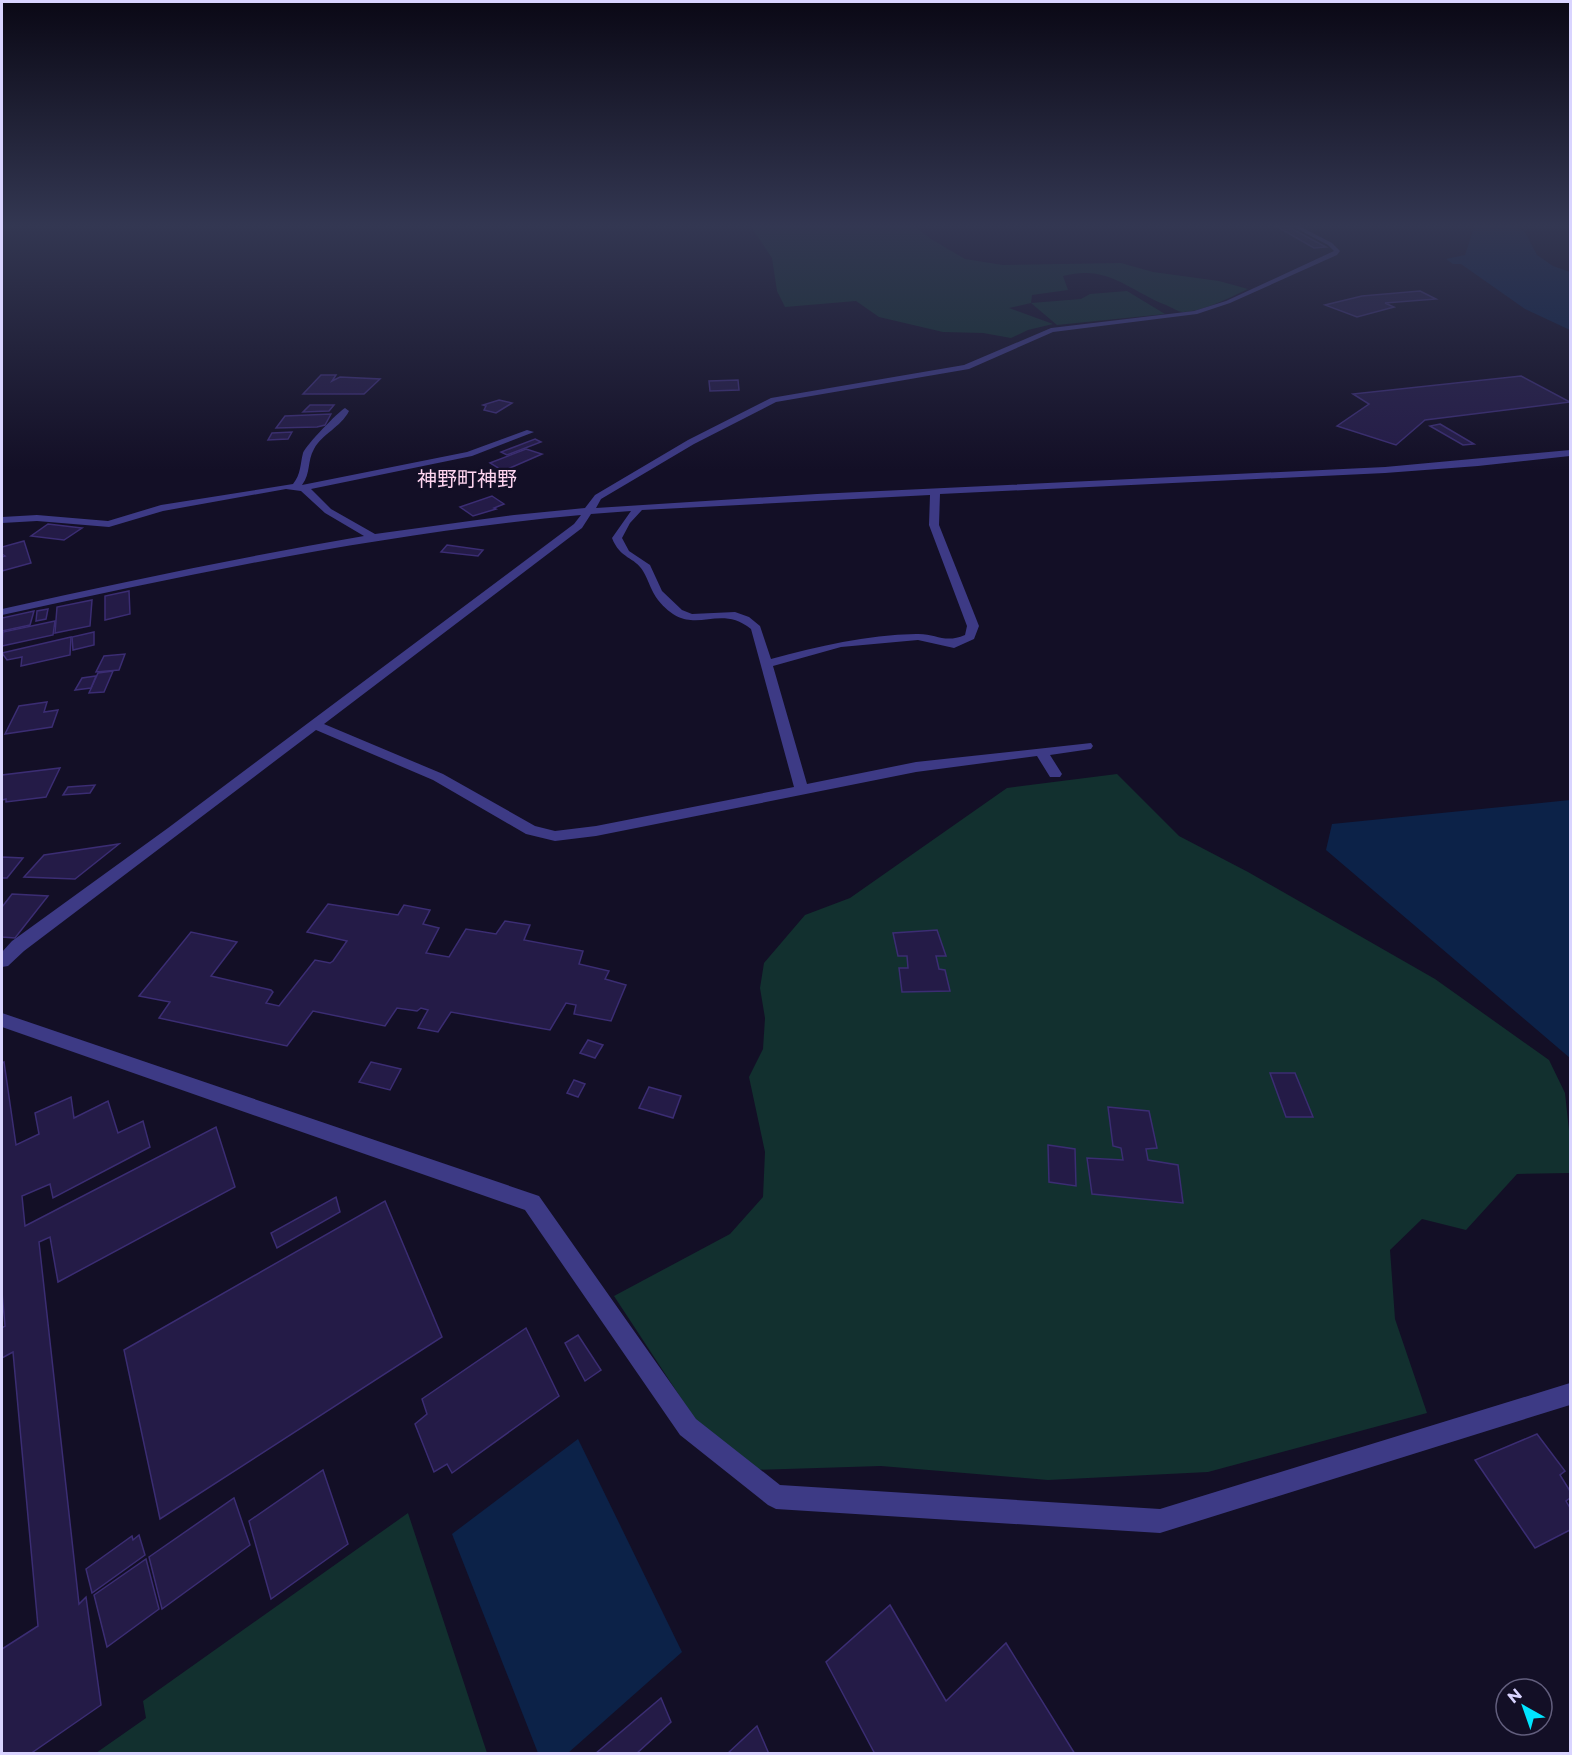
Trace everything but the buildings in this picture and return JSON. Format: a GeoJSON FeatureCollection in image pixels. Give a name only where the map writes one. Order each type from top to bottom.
{"type":"FeatureCollection","features":[{"type":"Feature","properties":{"kind":"street"},"geometry":{"type":"LineString","coordinates":[[2,961],[18,946],[578,526],[585,512],[598,497],[691,442],[774,400],[966,367],[1051,330],[1195,313],[1213,307]]}},
{"type":"Feature","properties":{"kind":"street"},"geometry":{"type":"LineString","coordinates":[[300,488],[308,451],[316,440],[342,417],[345,411]]}},
{"type":"Feature","properties":{"kind":"street"},"geometry":{"type":"LineString","coordinates":[[2,520],[37,518],[109,524],[161,508],[246,491],[286,486],[300,488],[469,454],[530,432]]}},
{"type":"Feature","properties":{"kind":"street"},"geometry":{"type":"LineString","coordinates":[[2,612],[155,578],[372,536],[585,512],[935,492],[1418,469],[1570,453]]}},
{"type":"Feature","properties":{"kind":"street"},"geometry":{"type":"LineString","coordinates":[[300,488],[328,511],[372,536]]}},
{"type":"Feature","properties":{"kind":"street"},"geometry":{"type":"LineString","coordinates":[[766,664],[840,644],[918,637],[954,644],[970,637],[973,626],[934,525],[935,492]]}},
{"type":"Feature","properties":{"kind":"street"},"geometry":{"type":"LineString","coordinates":[[638,509],[626,522],[617,538],[622,551],[648,569],[654,586],[673,608],[682,615],[698,618],[719,613],[738,615],[756,628],[802,790]]}},
{"type":"Feature","properties":{"kind":"street"},"geometry":{"type":"LineString","coordinates":[[315,725],[438,777],[531,830],[555,836],[596,831],[916,767],[1086,746]]}},
{"type":"Feature","properties":{"kind":"street"},"geometry":{"type":"LineString","coordinates":[[1041,752],[1055,774]]}},
{"type":"Feature","properties":{"kind":"street"},"geometry":{"type":"LineString","coordinates":[[2,1020],[532,1203],[688,1428],[776,1497],[1160,1521],[1570,1394]]}},
{"type":"Feature","properties":{"kind":"green space"},"geometry":{"type":"Polygon","coordinates":[[[864,307],[1014,307],[1009,308],[1053,324],[1028,330],[1011,338],[983,333],[943,332],[879,317],[864,307]]]}},
{"type":"Feature","properties":{"kind":"green space"},"geometry":{"type":"Polygon","coordinates":[[[1036,307],[1153,307],[1165,314],[1057,325],[1036,307]]]}},
{"type":"Feature","properties":{"kind":"green space"},"geometry":{"type":"Polygon","coordinates":[[[1170,307],[1207,307],[1183,312],[1170,307]]]}},
{"type":"Feature","properties":{"kind":"green space"},"geometry":{"type":"Polygon","coordinates":[[[1117,774],[1179,836],[1248,872],[1435,979],[1549,1060],[1565,1093],[1570,1140],[1570,1173],[1517,1174],[1466,1230],[1422,1219],[1390,1250],[1395,1319],[1427,1413],[1208,1472],[1048,1480],[881,1466],[751,1470],[723,1462],[614,1296],[730,1234],[763,1197],[765,1152],[749,1077],[763,1049],[765,1018],[760,988],[764,963],[805,915],[850,898],[1007,788],[1117,774]]]}},
{"type":"Feature","properties":{"kind":"green space"},"geometry":{"type":"Polygon","coordinates":[[[408,1513],[487,1753],[96,1753],[146,1718],[143,1701],[408,1513]]]}},
{"type":"Feature","properties":{"kind":"water"},"geometry":{"type":"Polygon","coordinates":[[[1522,307],[1570,307],[1570,330],[1522,307]]]}},
{"type":"Feature","properties":{"kind":"water"},"geometry":{"type":"Polygon","coordinates":[[[1570,800],[1570,1058],[1326,850],[1332,824],[1570,800]]]}},
{"type":"Feature","properties":{"kind":"water"},"geometry":{"type":"Polygon","coordinates":[[[578,1439],[682,1652],[568,1753],[538,1753],[452,1534],[578,1439]]]}},
{"type":"Feature","properties":{"kind":"district","name":"神野町神野"},"geometry":{"type":"Point","coordinates":[467,479]}}]}
